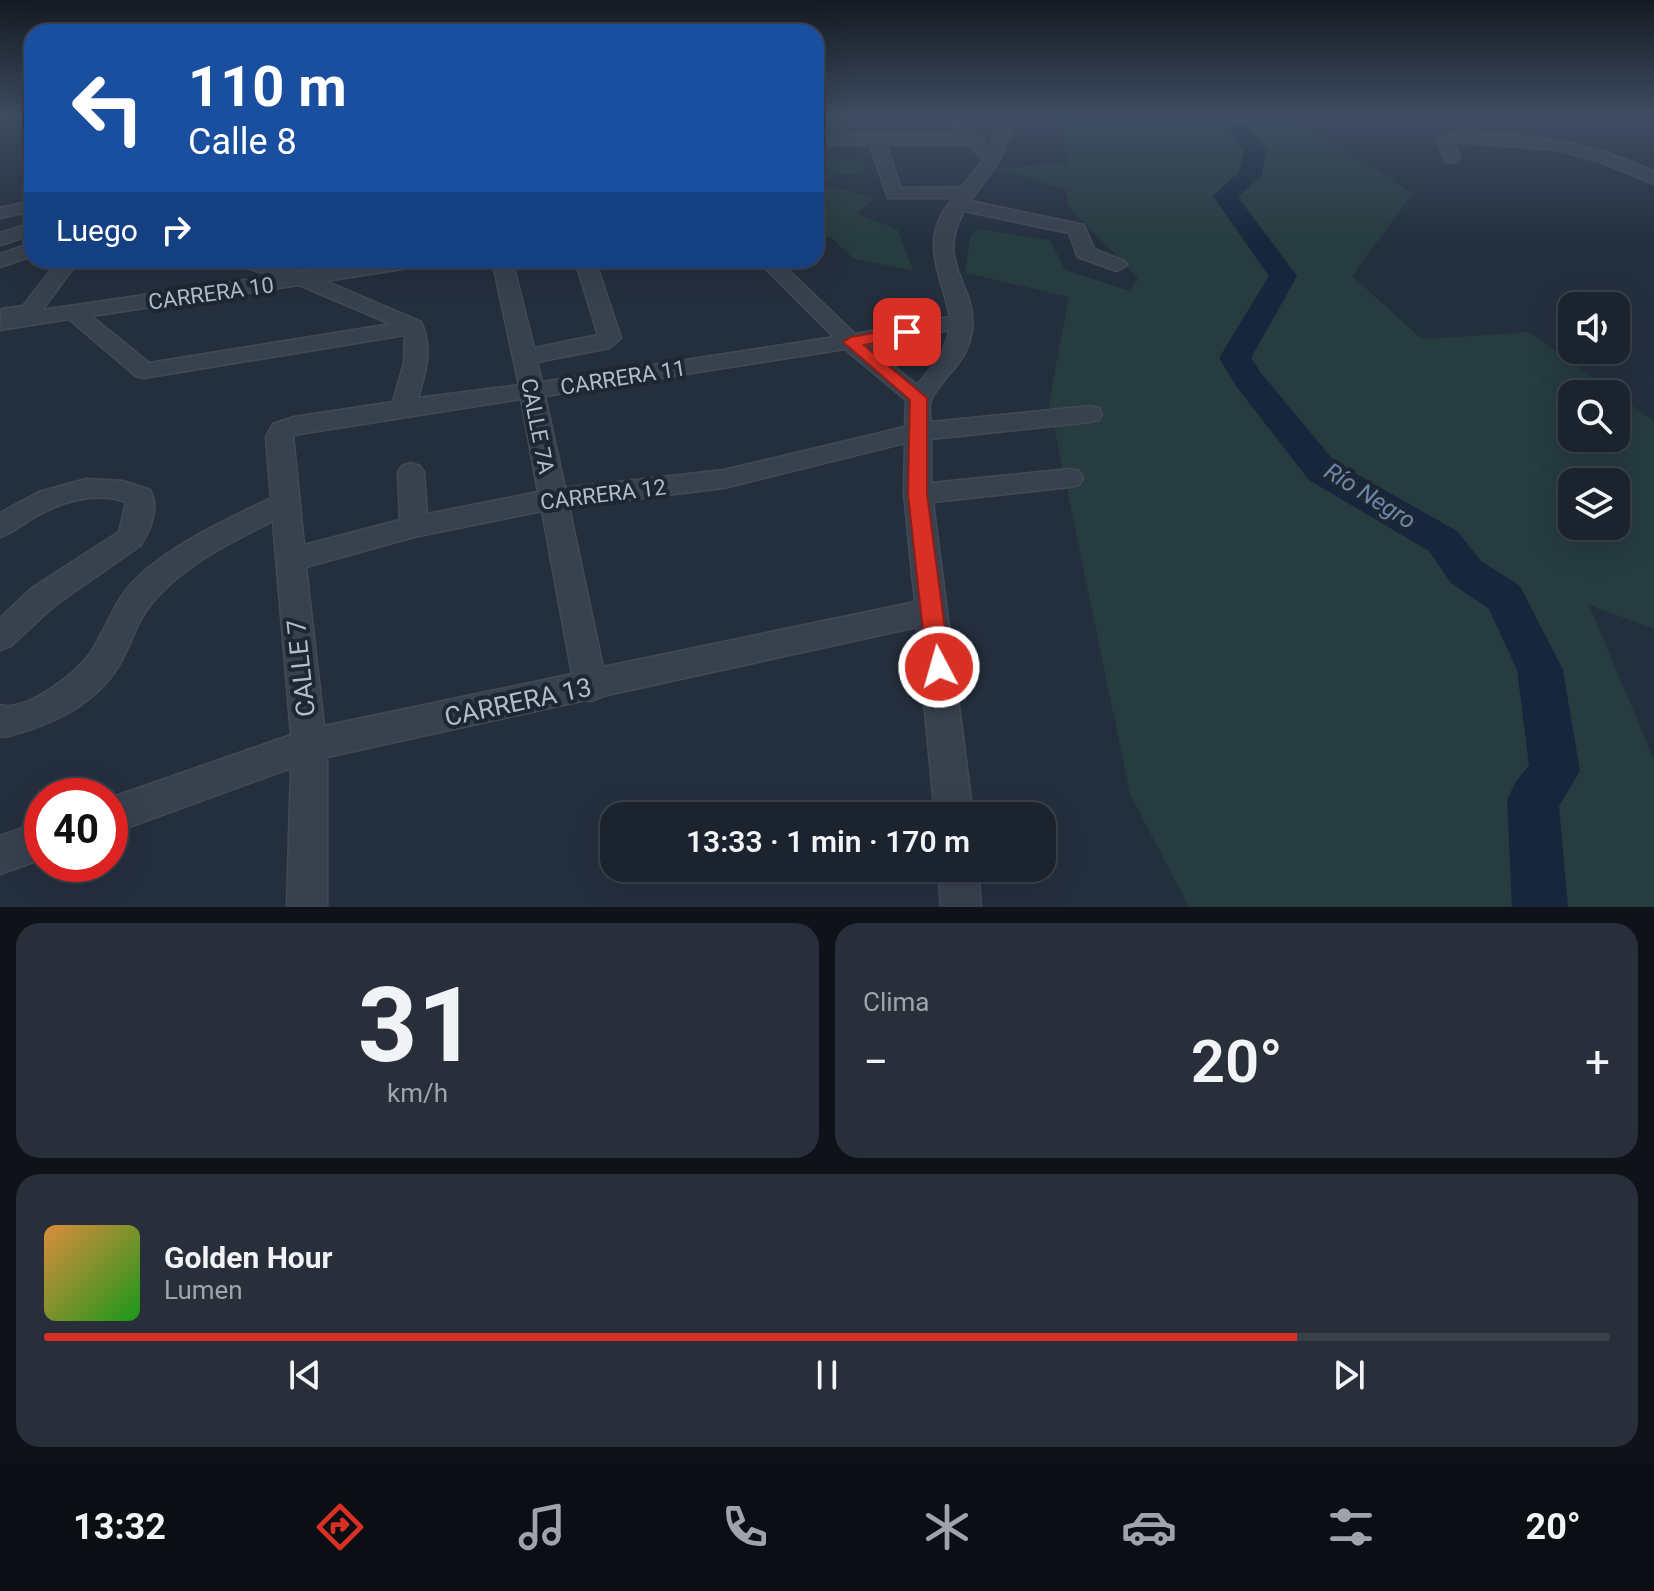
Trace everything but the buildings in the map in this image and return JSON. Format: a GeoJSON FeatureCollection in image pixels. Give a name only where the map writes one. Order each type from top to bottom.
{"type":"FeatureCollection","features":[{"type":"Feature","properties":{"kind":"street"},"geometry":{"type":"LineString","coordinates":[[882,158],[894,194],[963,198],[1077,229],[1085,253],[1117,265]]}},
{"type":"Feature","properties":{"kind":"street"},"geometry":{"type":"LineString","coordinates":[[1605,158],[1654,179]]}},
{"type":"Feature","properties":{"kind":"street"},"geometry":{"type":"LineString","coordinates":[[952,802],[918,494],[918,398],[946,369],[960,343],[963,321],[961,305],[945,268],[942,240],[963,198],[992,160]]}},
{"type":"Feature","properties":{"kind":"street"},"geometry":{"type":"LineString","coordinates":[[0,213],[24,208]]}},
{"type":"Feature","properties":{"kind":"street"},"geometry":{"type":"LineString","coordinates":[[0,239],[24,232]]}},
{"type":"Feature","properties":{"kind":"street"},"geometry":{"type":"LineString","coordinates":[[0,279],[16,255]]}},
{"type":"Feature","properties":{"kind":"street"},"geometry":{"type":"LineString","coordinates":[[0,316],[30,311],[63,268]]}},
{"type":"Feature","properties":{"kind":"street"},"geometry":{"type":"LineString","coordinates":[[267,268],[303,279],[413,327],[419,343],[404,405]]}},
{"type":"Feature","properties":{"kind":"street","name":"CARRERA 10"},"geometry":{"type":"LineString","coordinates":[[0,323],[372,268]]}},
{"type":"Feature","properties":{"kind":"street","name":"CALLE 7A"},"geometry":{"type":"LineString","coordinates":[[504,268],[525,357],[591,687]]}},
{"type":"Feature","properties":{"kind":"street"},"geometry":{"type":"LineString","coordinates":[[525,357],[601,343],[610,338],[588,268]]}},
{"type":"Feature","properties":{"kind":"street"},"geometry":{"type":"LineString","coordinates":[[775,268],[851,342],[918,398]]}},
{"type":"Feature","properties":{"kind":"street"},"geometry":{"type":"LineString","coordinates":[[75,313],[144,371],[413,327]]}},
{"type":"Feature","properties":{"kind":"street","name":"CARRERA 11"},"geometry":{"type":"LineString","coordinates":[[282,430],[294,425],[404,405],[531,390],[851,342],[963,321]]}},
{"type":"Feature","properties":{"kind":"street","name":"CARRERA 12"},"geometry":{"type":"LineString","coordinates":[[290,560],[414,527],[553,499],[724,479],[917,432],[1090,414]]}},
{"type":"Feature","properties":{"kind":"street","name":"CALLE 7"},"geometry":{"type":"LineString","coordinates":[[282,430],[279,437],[284,503],[309,745],[307,907]]}},
{"type":"Feature","properties":{"kind":"street"},"geometry":{"type":"LineString","coordinates":[[411,472],[414,527]]}},
{"type":"Feature","properties":{"kind":"street"},"geometry":{"type":"LineString","coordinates":[[918,494],[1028,480],[1070,478]]}},
{"type":"Feature","properties":{"kind":"street"},"geometry":{"type":"LineString","coordinates":[[0,527],[51,498],[89,488],[120,488],[140,497],[139,517],[131,538],[43,597],[0,637]]}},
{"type":"Feature","properties":{"kind":"street"},"geometry":{"type":"LineString","coordinates":[[0,720],[5,722],[40,713],[73,692],[102,663],[127,610],[151,583],[200,546],[284,503]]}},
{"type":"Feature","properties":{"kind":"street","name":"CARRERA 13"},"geometry":{"type":"LineString","coordinates":[[128,810],[309,745],[591,687],[932,611]]}},
{"type":"Feature","properties":{"kind":"street"},"geometry":{"type":"LineString","coordinates":[[0,855],[24,846]]}},
{"type":"Feature","properties":{"kind":"street"},"geometry":{"type":"LineString","coordinates":[[959,882],[961,907]]}},
{"type":"Feature","properties":{"kind":"green space"},"geometry":{"type":"Polygon","coordinates":[[[1067,158],[1358,158],[1413,193],[1352,276],[1422,339],[1529,332],[1558,353],[1558,364],[1574,364],[1596,380],[1558,380],[1558,452],[1630,452],[1630,404],[1654,421],[1654,629],[1589,605],[1654,760],[1654,907],[1189,907],[1130,794],[1049,402],[1069,297],[965,273],[970,236],[978,229],[1050,240],[1065,270],[1130,291],[1138,278],[1069,207],[1066,190],[995,168],[1068,163],[1067,158]]]}},
{"type":"Feature","properties":{"kind":"green space"},"geometry":{"type":"Polygon","coordinates":[[[824,161],[863,161],[864,173],[835,175],[824,182],[824,161]]]}},
{"type":"Feature","properties":{"kind":"green space"},"geometry":{"type":"Polygon","coordinates":[[[824,185],[875,197],[857,214],[898,230],[913,271],[853,258],[831,238],[824,236],[824,185]]]}},
{"type":"Feature","properties":{"kind":"waterway","name":"Río Negro"},"geometry":{"type":"LineString","coordinates":[[1253,158],[1250,175],[1225,196],[1283,276],[1235,358],[1248,379],[1322,471],[1443,541],[1466,572],[1505,598],[1540,670],[1555,771],[1533,800],[1540,907]]}},
{"type":"Feature","properties":{"kind":"route"},"geometry":{"type":"LineString","coordinates":[[907,332],[851,342],[918,398],[918,494],[939,667]]}}]}
